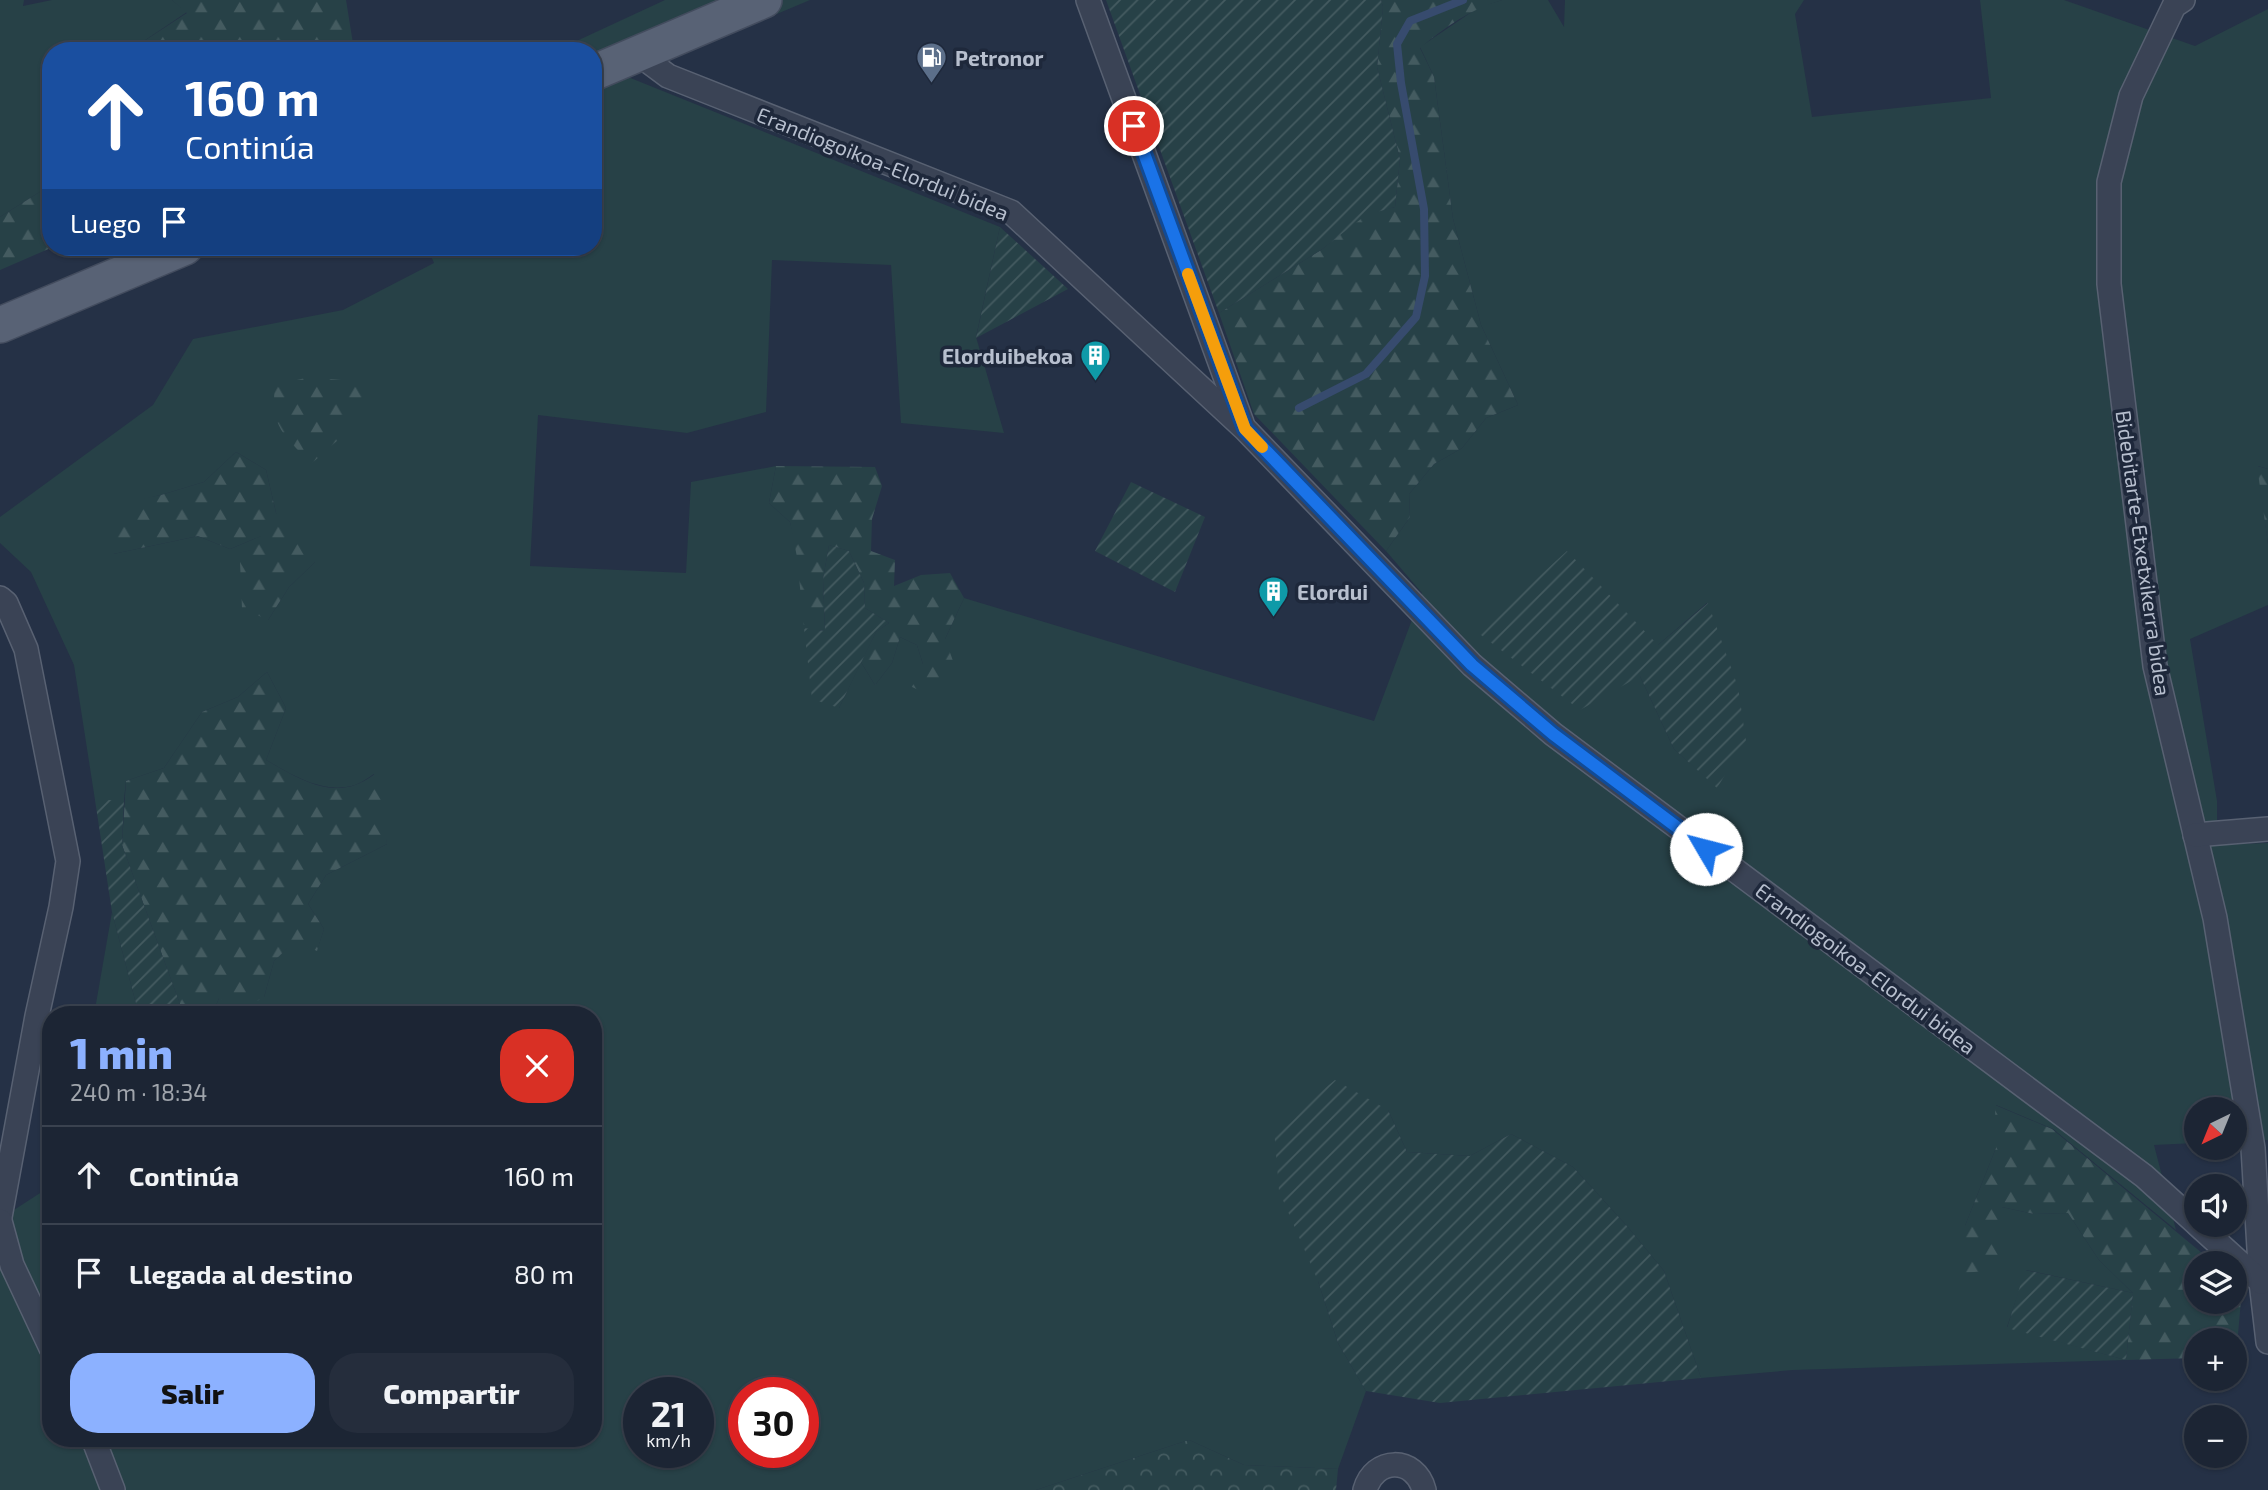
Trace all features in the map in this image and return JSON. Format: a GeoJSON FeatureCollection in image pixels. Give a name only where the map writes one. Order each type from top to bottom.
{"type":"FeatureCollection","features":[{"type":"Feature","properties":{"kind":"main road"},"geometry":{"type":"LineString","coordinates":[[602,69],[764,0]]}},
{"type":"Feature","properties":{"kind":"main road"},"geometry":{"type":"LineString","coordinates":[[0,325],[165,256]]}},
{"type":"Feature","properties":{"kind":"street"},"geometry":{"type":"LineString","coordinates":[[1088,0],[1245,429]]}},
{"type":"Feature","properties":{"kind":"street","name":"Bidebitarte-Etxetxikerra bidea"},"geometry":{"type":"LineString","coordinates":[[2183,0],[2175,6],[2131,96],[2109,182],[2109,284],[2155,666],[2215,918],[2253,1148],[2261,1283],[2268,1342]]}},
{"type":"Feature","properties":{"kind":"street","name":"Erandiogoikoa-Elordui bidea"},"geometry":{"type":"LineString","coordinates":[[637,54],[668,76],[1011,212],[1245,429],[1472,665],[1553,734],[2144,1175],[2184,1212]]}},
{"type":"Feature","properties":{"kind":"street"},"geometry":{"type":"LineString","coordinates":[[0,598],[6,603],[26,649],[68,860],[0,1219],[12,1265],[42,1329]]}},
{"type":"Feature","properties":{"kind":"street"},"geometry":{"type":"LineString","coordinates":[[2195,835],[2268,829]]}},
{"type":"Feature","properties":{"kind":"street","name":"Erandiogoikoa-Elordui bidea"},"geometry":{"type":"LineString","coordinates":[[2211,1237],[2261,1283]]}},
{"type":"Feature","properties":{"kind":"street"},"geometry":{"type":"LineString","coordinates":[[96,1447],[113,1490]]}},
{"type":"Feature","properties":{"kind":"street"},"geometry":{"type":"LineString","coordinates":[[1365,1490],[1373,1473],[1388,1465],[1396,1465],[1412,1470],[1424,1490]]}},
{"type":"Feature","properties":{"kind":"green space"},"geometry":{"type":"Polygon","coordinates":[[[0,0],[24,0],[23,6],[52,0],[172,0],[187,12],[142,42],[42,42],[42,191],[0,217],[0,0]]]}},
{"type":"Feature","properties":{"kind":"green space"},"geometry":{"type":"Polygon","coordinates":[[[172,0],[346,0],[353,42],[143,42],[187,13],[172,0]]]}},
{"type":"Feature","properties":{"kind":"green space"},"geometry":{"type":"Polygon","coordinates":[[[665,0],[810,0],[628,77],[1000,227],[976,337],[1004,433],[901,423],[891,265],[772,260],[766,412],[687,433],[538,415],[530,566],[686,573],[691,482],[776,466],[769,503],[790,522],[839,708],[861,662],[875,685],[892,663],[900,637],[917,645],[923,664],[945,639],[964,598],[1374,721],[1422,593],[1386,551],[1410,517],[1409,494],[1434,464],[1462,448],[1486,418],[1518,405],[1481,325],[1453,219],[1434,77],[1420,47],[1479,7],[1502,0],[1548,0],[1564,27],[1565,0],[1804,0],[1795,14],[1812,117],[1991,98],[1980,0],[2064,0],[2195,46],[2268,9],[2268,469],[2258,466],[2268,544],[2268,605],[2190,639],[2217,801],[2217,845],[2268,843],[2268,1140],[2247,1141],[2247,1097],[2184,1097],[2184,1144],[2154,1145],[2176,1230],[2053,1129],[1996,1105],[1996,1148],[1965,1226],[2002,1207],[2034,1214],[2068,1213],[2099,1260],[2133,1293],[2026,1270],[2007,1327],[2126,1360],[1793,1370],[1701,1378],[1664,1271],[1573,1167],[1511,1134],[1470,1156],[1407,1152],[1388,1110],[1318,1281],[1338,1343],[1366,1391],[1338,1469],[1244,1465],[1189,1440],[1036,1490],[0,1490],[0,1219],[42,1192],[42,1447],[602,1447],[602,1006],[216,1006],[219,998],[264,997],[274,961],[295,940],[317,950],[324,929],[308,904],[326,875],[387,844],[374,774],[355,785],[332,787],[309,782],[266,760],[286,708],[267,672],[238,697],[202,712],[164,768],[126,781],[124,800],[95,800],[74,665],[31,572],[0,543],[0,517],[153,405],[193,339],[343,310],[434,263],[431,256],[602,256],[602,42],[574,42],[665,0]],[[236,452],[204,482],[135,501],[113,554],[198,536],[230,549],[263,535],[268,620],[289,587],[315,562],[276,513],[266,470],[236,452]],[[1707,603],[1658,645],[1640,676],[1674,749],[1717,787],[1707,603]]]}},
{"type":"Feature","properties":{"kind":"green space"},"geometry":{"type":"Polygon","coordinates":[[[1106,0],[1381,0],[1383,7],[1377,67],[1400,159],[1395,207],[1366,215],[1321,250],[1219,313],[1106,0]]]}},
{"type":"Feature","properties":{"kind":"green space"},"geometry":{"type":"Polygon","coordinates":[[[1381,0],[1502,0],[1459,20],[1420,48],[1434,77],[1453,219],[1481,325],[1518,405],[1486,418],[1462,448],[1434,464],[1409,494],[1410,517],[1386,551],[1254,414],[1219,313],[1321,250],[1366,214],[1395,207],[1400,159],[1377,67],[1383,7],[1381,0]]]}},
{"type":"Feature","properties":{"kind":"green space"},"geometry":{"type":"Polygon","coordinates":[[[42,191],[42,252],[0,270],[0,217],[42,191]]]}},
{"type":"Feature","properties":{"kind":"green space"},"geometry":{"type":"Polygon","coordinates":[[[1000,227],[1068,289],[976,338],[1000,227]]]}},
{"type":"Feature","properties":{"kind":"green space"},"geometry":{"type":"Polygon","coordinates":[[[310,377],[341,380],[372,391],[347,432],[311,464],[281,429],[274,400],[275,385],[310,377]]]}},
{"type":"Feature","properties":{"kind":"green space"},"geometry":{"type":"Polygon","coordinates":[[[236,452],[266,470],[276,513],[307,531],[315,562],[289,587],[268,620],[242,608],[240,562],[261,536],[230,549],[198,536],[113,554],[111,528],[135,500],[204,482],[236,452]]]}},
{"type":"Feature","properties":{"kind":"green space"},"geometry":{"type":"Polygon","coordinates":[[[776,466],[875,467],[882,486],[872,519],[871,551],[895,560],[894,586],[921,575],[950,573],[964,598],[945,639],[956,669],[927,694],[910,686],[923,664],[917,645],[900,637],[892,663],[875,685],[861,662],[876,632],[889,623],[865,608],[864,583],[849,551],[829,545],[823,579],[825,631],[804,628],[797,557],[790,522],[769,503],[776,466]]]}},
{"type":"Feature","properties":{"kind":"green space"},"geometry":{"type":"Polygon","coordinates":[[[2257,466],[2268,469],[2268,544],[2257,466]]]}},
{"type":"Feature","properties":{"kind":"green space"},"geometry":{"type":"Polygon","coordinates":[[[1131,482],[1205,517],[1175,592],[1095,551],[1131,482]]]}},
{"type":"Feature","properties":{"kind":"green space"},"geometry":{"type":"Polygon","coordinates":[[[829,545],[849,551],[864,583],[865,608],[889,623],[876,632],[839,708],[812,699],[804,628],[825,631],[823,579],[829,545]]]}},
{"type":"Feature","properties":{"kind":"green space"},"geometry":{"type":"Polygon","coordinates":[[[1567,551],[1658,645],[1708,603],[1738,687],[1746,741],[1717,788],[1674,749],[1640,676],[1580,710],[1477,632],[1567,551]]]}},
{"type":"Feature","properties":{"kind":"green space"},"geometry":{"type":"Polygon","coordinates":[[[267,672],[286,708],[266,760],[287,772],[332,788],[355,785],[375,774],[384,804],[387,844],[326,875],[308,904],[324,929],[317,951],[295,941],[274,961],[264,997],[249,1006],[232,1006],[219,998],[216,1006],[181,1006],[122,845],[126,781],[164,768],[202,712],[238,697],[267,672]]]}},
{"type":"Feature","properties":{"kind":"green space"},"geometry":{"type":"Polygon","coordinates":[[[95,800],[124,800],[122,845],[181,1006],[137,1006],[112,912],[95,800]]]}},
{"type":"Feature","properties":{"kind":"green space"},"geometry":{"type":"Polygon","coordinates":[[[112,912],[137,1006],[96,1006],[112,912]]]}},
{"type":"Feature","properties":{"kind":"green space"},"geometry":{"type":"Polygon","coordinates":[[[1335,1080],[1388,1110],[1407,1152],[1470,1156],[1511,1134],[1573,1167],[1664,1271],[1701,1378],[1440,1403],[1366,1391],[1338,1343],[1318,1281],[1279,1191],[1274,1129],[1335,1080]]]}},
{"type":"Feature","properties":{"kind":"green space"},"geometry":{"type":"Polygon","coordinates":[[[1995,1105],[2052,1129],[2199,1251],[2184,1251],[2184,1314],[2240,1314],[2239,1328],[2184,1328],[2184,1358],[2126,1360],[2133,1293],[2099,1260],[2068,1213],[2034,1214],[2002,1207],[2000,1270],[1961,1273],[1965,1226],[1996,1148],[1995,1105]]]}},
{"type":"Feature","properties":{"kind":"green space"},"geometry":{"type":"Polygon","coordinates":[[[2025,1270],[2133,1293],[2126,1360],[2007,1328],[2025,1270]]]}},
{"type":"Feature","properties":{"kind":"green space"},"geometry":{"type":"Polygon","coordinates":[[[1189,1440],[1244,1465],[1338,1469],[1336,1490],[1036,1490],[1189,1440]]]}},
{"type":"Feature","properties":{"kind":"waterway"},"geometry":{"type":"LineString","coordinates":[[1299,408],[1366,374],[1416,317],[1425,276],[1424,209],[1401,83],[1397,44],[1410,21],[1463,0]]}},
{"type":"Feature","properties":{"kind":"slow traffic"},"geometry":{"type":"LineString","coordinates":[[1188,274],[1245,429],[1262,447]]}},
{"type":"Feature","properties":{"kind":"place","name":"Petronor"},"geometry":{"type":"Point","coordinates":[932,84]}},
{"type":"Feature","properties":{"kind":"place","name":"Elorduibekoa"},"geometry":{"type":"Point","coordinates":[1096,382]}},
{"type":"Feature","properties":{"kind":"place","name":"Elordui"},"geometry":{"type":"Point","coordinates":[1274,618]}},
{"type":"Feature","properties":{"kind":"route"},"geometry":{"type":"LineString","coordinates":[[1134,126],[1245,429],[1472,665],[1553,734],[1706,849]]}}]}
